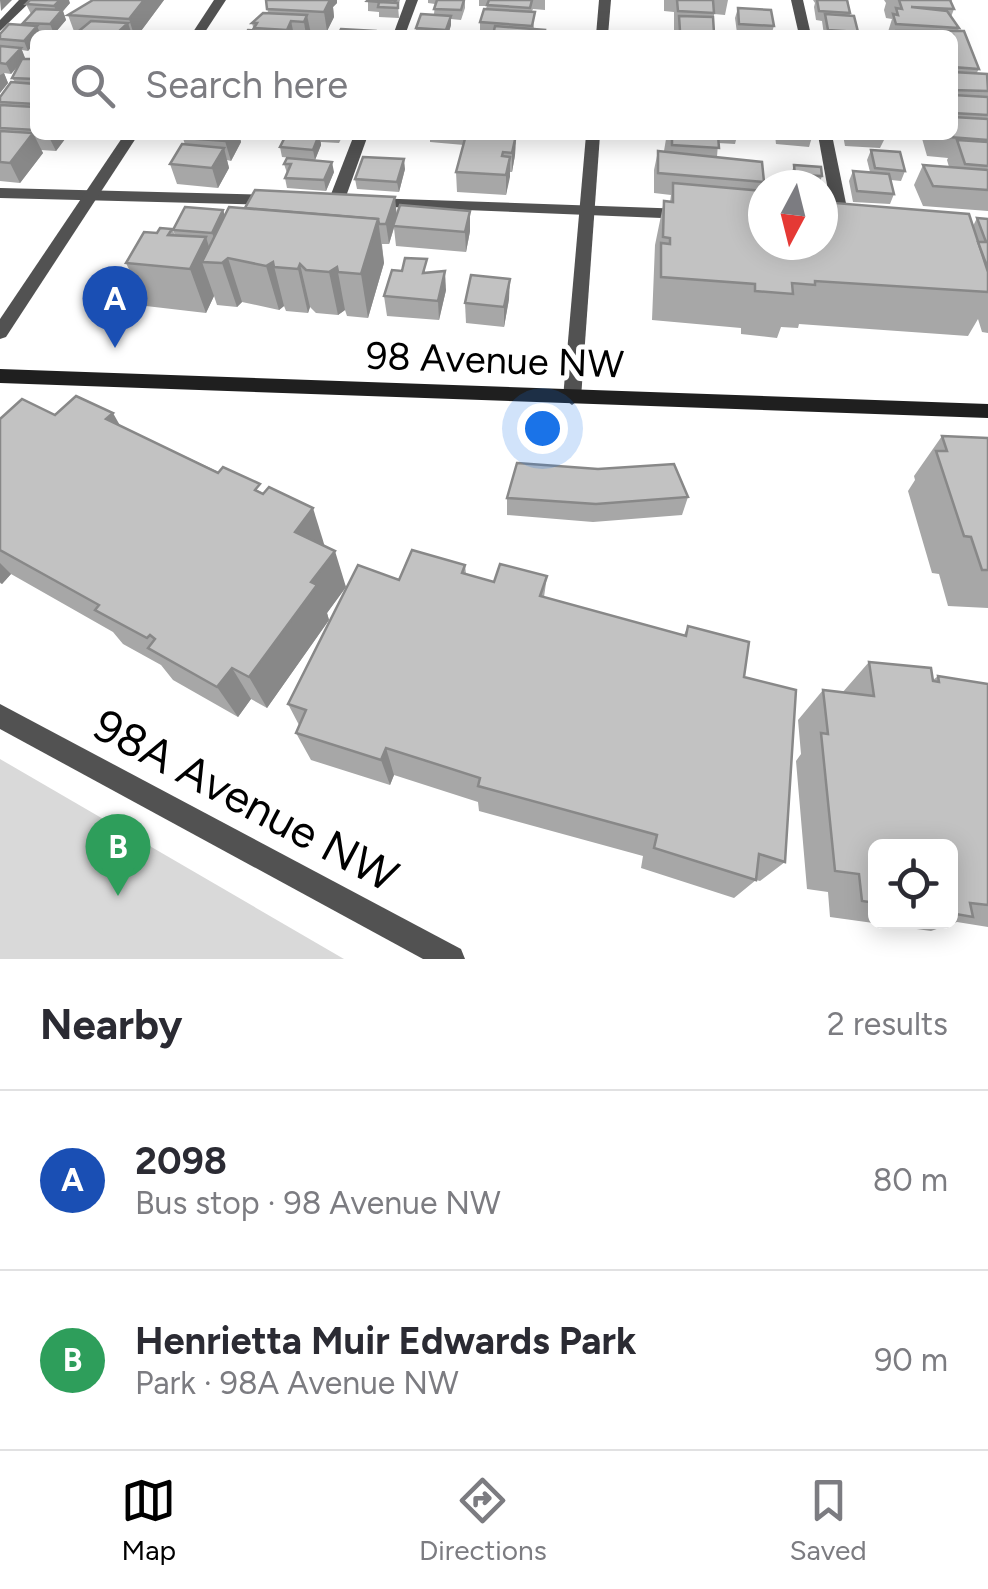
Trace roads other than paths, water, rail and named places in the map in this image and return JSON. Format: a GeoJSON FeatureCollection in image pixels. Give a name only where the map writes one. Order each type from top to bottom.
{"type":"FeatureCollection","features":[{"type":"Feature","properties":{"kind":"main road","name":"98 Avenue NW"},"geometry":{"type":"LineString","coordinates":[[0,376],[988,411]]}},
{"type":"Feature","properties":{"kind":"street"},"geometry":{"type":"LineString","coordinates":[[0,28],[26,0]]}},
{"type":"Feature","properties":{"kind":"street"},"geometry":{"type":"LineString","coordinates":[[200,30],[220,0]]}},
{"type":"Feature","properties":{"kind":"street"},"geometry":{"type":"LineString","coordinates":[[401,30],[412,0]]}},
{"type":"Feature","properties":{"kind":"street"},"geometry":{"type":"LineString","coordinates":[[602,30],[604,0]]}},
{"type":"Feature","properties":{"kind":"street"},"geometry":{"type":"LineString","coordinates":[[798,0],[803,30]]}},
{"type":"Feature","properties":{"kind":"street"},"geometry":{"type":"LineString","coordinates":[[0,333],[128,140]]}},
{"type":"Feature","properties":{"kind":"street"},"geometry":{"type":"LineString","coordinates":[[336,202],[360,140]]}},
{"type":"Feature","properties":{"kind":"street"},"geometry":{"type":"LineString","coordinates":[[572,398],[594,140]]}},
{"type":"Feature","properties":{"kind":"street"},"geometry":{"type":"LineString","coordinates":[[825,140],[841,218],[860,219]]}},
{"type":"Feature","properties":{"kind":"street"},"geometry":{"type":"LineString","coordinates":[[0,194],[298,201]]}},
{"type":"Feature","properties":{"kind":"street"},"geometry":{"type":"LineString","coordinates":[[317,202],[704,215]]}},
{"type":"Feature","properties":{"kind":"street","name":"98A Avenue NW"},"geometry":{"type":"LineString","coordinates":[[0,716],[451,959]]}},
{"type":"Feature","properties":{"kind":"place","name":"2098"},"geometry":{"type":"Point","coordinates":[115,348]}},
{"type":"Feature","properties":{"kind":"place","name":"Henrietta Muir Edwards Park"},"geometry":{"type":"Point","coordinates":[118,896]}}]}
